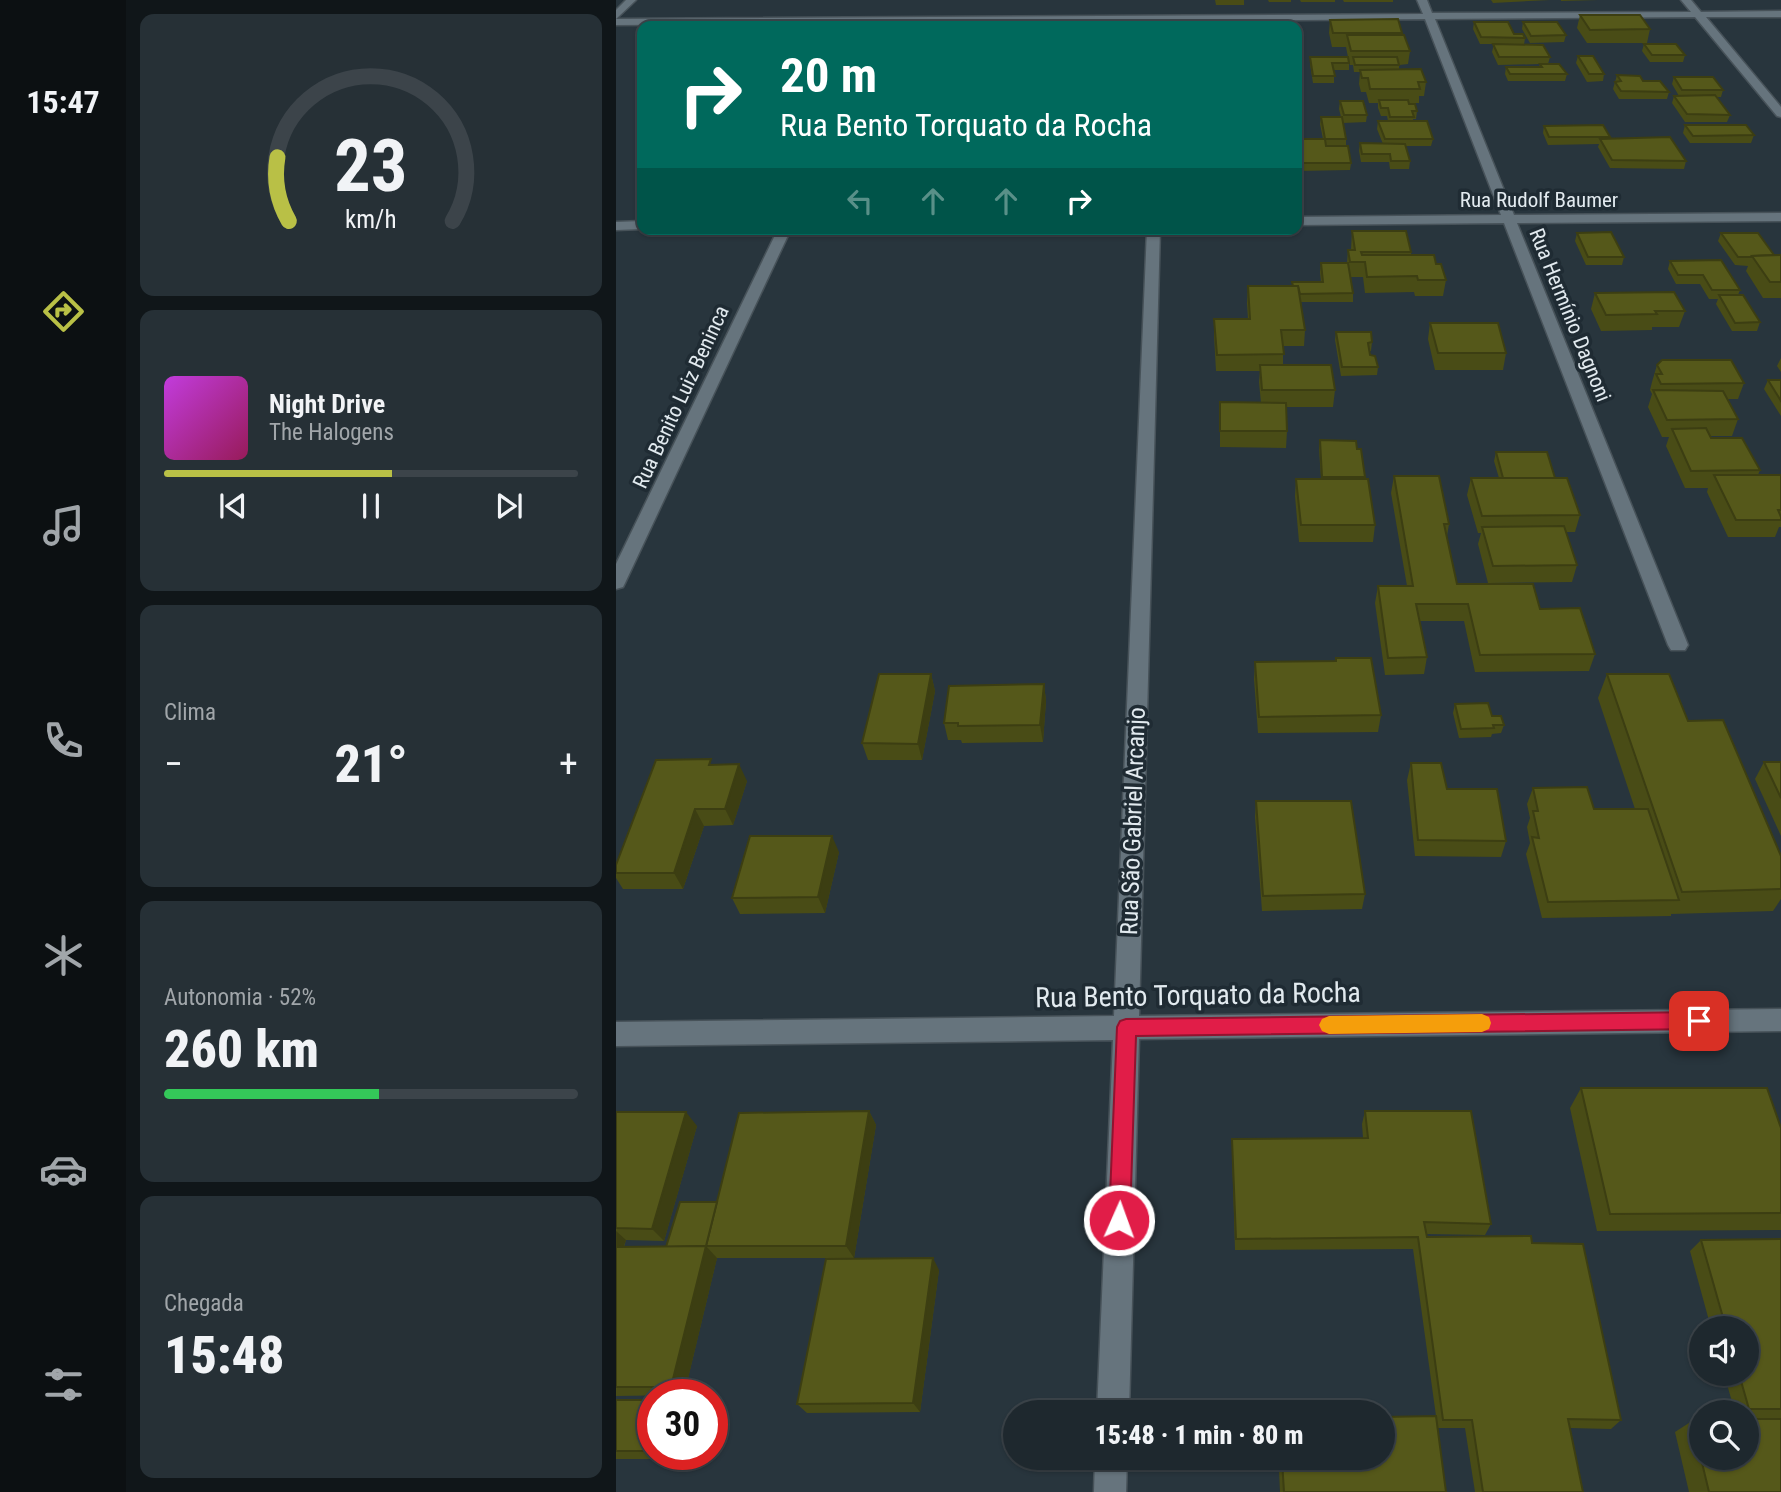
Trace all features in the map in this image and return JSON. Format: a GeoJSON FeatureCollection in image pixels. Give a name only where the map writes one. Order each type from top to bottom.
{"type":"FeatureCollection","features":[{"type":"Feature","properties":{"kind":"street"},"geometry":{"type":"LineString","coordinates":[[616,19],[631,0]]}},
{"type":"Feature","properties":{"kind":"street","name":"Rua Hermínio Dagnoni"},"geometry":{"type":"LineString","coordinates":[[1422,0],[1678,645]]}},
{"type":"Feature","properties":{"kind":"street"},"geometry":{"type":"LineString","coordinates":[[1686,0],[1781,114]]}},
{"type":"Feature","properties":{"kind":"street"},"geometry":{"type":"LineString","coordinates":[[616,19],[1781,14]]}},
{"type":"Feature","properties":{"kind":"street","name":"Rua Rudolf Baumer"},"geometry":{"type":"LineString","coordinates":[[1302,221],[1781,217]]}},
{"type":"Feature","properties":{"kind":"street"},"geometry":{"type":"LineString","coordinates":[[616,226],[637,225]]}},
{"type":"Feature","properties":{"kind":"street","name":"Rua Benito Luiz Beninca"},"geometry":{"type":"LineString","coordinates":[[616,583],[782,235]]}},
{"type":"Feature","properties":{"kind":"street","name":"Rua São Gabriel Arcanjo"},"geometry":{"type":"LineString","coordinates":[[1113,1400],[1154,235]]}},
{"type":"Feature","properties":{"kind":"street","name":"Rua Bento Torquato da Rocha"},"geometry":{"type":"LineString","coordinates":[[616,1034],[1781,1020]]}},
{"type":"Feature","properties":{"kind":"street"},"geometry":{"type":"LineString","coordinates":[[1110,1492],[1111,1470]]}},
{"type":"Feature","properties":{"kind":"building"},"geometry":{"type":"Polygon","coordinates":[[[1580,15],[1640,15],[1650,29],[1590,30],[1580,15]]]}},
{"type":"Feature","properties":{"kind":"building"},"geometry":{"type":"Polygon","coordinates":[[[1398,19],[1402,33],[1333,33],[1330,20],[1398,19]]]}},
{"type":"Feature","properties":{"kind":"building"},"geometry":{"type":"Polygon","coordinates":[[[1474,22],[1508,22],[1514,34],[1523,34],[1525,38],[1481,37],[1474,22]]]}},
{"type":"Feature","properties":{"kind":"building"},"geometry":{"type":"Polygon","coordinates":[[[1523,22],[1557,22],[1566,35],[1531,36],[1523,22]]]}},
{"type":"Feature","properties":{"kind":"building"},"geometry":{"type":"Polygon","coordinates":[[[1347,35],[1404,35],[1410,51],[1351,51],[1347,35]]]}},
{"type":"Feature","properties":{"kind":"building"},"geometry":{"type":"Polygon","coordinates":[[[1493,44],[1543,45],[1550,57],[1499,57],[1493,44]]]}},
{"type":"Feature","properties":{"kind":"building"},"geometry":{"type":"Polygon","coordinates":[[[1644,44],[1676,44],[1685,55],[1652,55],[1644,44]]]}},
{"type":"Feature","properties":{"kind":"building"},"geometry":{"type":"Polygon","coordinates":[[[1578,56],[1593,56],[1604,74],[1589,74],[1578,56]]]}},
{"type":"Feature","properties":{"kind":"building"},"geometry":{"type":"Polygon","coordinates":[[[1310,57],[1348,57],[1349,63],[1332,63],[1335,76],[1313,76],[1310,57]]]}},
{"type":"Feature","properties":{"kind":"building"},"geometry":{"type":"Polygon","coordinates":[[[1353,57],[1397,57],[1399,65],[1355,65],[1353,57]]]}},
{"type":"Feature","properties":{"kind":"building"},"geometry":{"type":"Polygon","coordinates":[[[1540,64],[1559,64],[1567,74],[1510,74],[1506,67],[1542,67],[1540,64]]]}},
{"type":"Feature","properties":{"kind":"building"},"geometry":{"type":"Polygon","coordinates":[[[1421,69],[1426,82],[1418,82],[1420,89],[1370,89],[1368,78],[1362,78],[1360,70],[1421,69]]]}},
{"type":"Feature","properties":{"kind":"building"},"geometry":{"type":"Polygon","coordinates":[[[1617,75],[1640,76],[1643,81],[1660,81],[1669,92],[1621,91],[1615,82],[1621,81],[1617,75]]]}},
{"type":"Feature","properties":{"kind":"building"},"geometry":{"type":"Polygon","coordinates":[[[1674,77],[1713,77],[1723,90],[1682,90],[1674,77]]]}},
{"type":"Feature","properties":{"kind":"building"},"geometry":{"type":"Polygon","coordinates":[[[1715,95],[1730,115],[1687,114],[1674,96],[1715,95]]]}},
{"type":"Feature","properties":{"kind":"building"},"geometry":{"type":"Polygon","coordinates":[[[1379,100],[1408,100],[1409,104],[1415,104],[1417,111],[1412,111],[1414,117],[1390,117],[1388,108],[1381,108],[1379,100]]]}},
{"type":"Feature","properties":{"kind":"building"},"geometry":{"type":"Polygon","coordinates":[[[1340,101],[1363,101],[1367,115],[1344,115],[1340,101]]]}},
{"type":"Feature","properties":{"kind":"building"},"geometry":{"type":"Polygon","coordinates":[[[1321,117],[1342,117],[1346,139],[1325,139],[1321,117]]]}},
{"type":"Feature","properties":{"kind":"building"},"geometry":{"type":"Polygon","coordinates":[[[1378,121],[1427,121],[1433,139],[1385,139],[1378,121]]]}},
{"type":"Feature","properties":{"kind":"building"},"geometry":{"type":"Polygon","coordinates":[[[1603,125],[1610,137],[1549,137],[1544,126],[1603,125]]]}},
{"type":"Feature","properties":{"kind":"building"},"geometry":{"type":"Polygon","coordinates":[[[1685,125],[1746,125],[1754,135],[1693,136],[1685,125]]]}},
{"type":"Feature","properties":{"kind":"building"},"geometry":{"type":"Polygon","coordinates":[[[1670,137],[1686,161],[1612,160],[1600,139],[1670,137]]]}},
{"type":"Feature","properties":{"kind":"building"},"geometry":{"type":"Polygon","coordinates":[[[1302,139],[1325,139],[1326,146],[1348,146],[1351,163],[1302,163],[1302,139]]]}},
{"type":"Feature","properties":{"kind":"building"},"geometry":{"type":"Polygon","coordinates":[[[1360,143],[1405,144],[1410,161],[1391,161],[1390,154],[1362,154],[1360,143]]]}},
{"type":"Feature","properties":{"kind":"building"},"geometry":{"type":"Polygon","coordinates":[[[1352,231],[1406,231],[1411,252],[1361,252],[1362,255],[1434,255],[1436,264],[1441,264],[1446,280],[1418,280],[1417,276],[1367,277],[1365,262],[1350,262],[1348,250],[1355,250],[1352,231]]]}},
{"type":"Feature","properties":{"kind":"building"},"geometry":{"type":"Polygon","coordinates":[[[1611,232],[1624,257],[1588,257],[1577,233],[1611,232]]]}},
{"type":"Feature","properties":{"kind":"building"},"geometry":{"type":"Polygon","coordinates":[[[1721,233],[1758,233],[1774,255],[1738,257],[1721,233]]]}},
{"type":"Feature","properties":{"kind":"building"},"geometry":{"type":"Polygon","coordinates":[[[1781,255],[1781,282],[1770,282],[1752,256],[1781,255]]]}},
{"type":"Feature","properties":{"kind":"building"},"geometry":{"type":"Polygon","coordinates":[[[1721,260],[1740,290],[1712,290],[1703,275],[1678,275],[1670,261],[1721,260]]]}},
{"type":"Feature","properties":{"kind":"building"},"geometry":{"type":"Polygon","coordinates":[[[1321,263],[1348,263],[1353,293],[1300,294],[1298,286],[1293,286],[1292,282],[1323,282],[1321,263]]]}},
{"type":"Feature","properties":{"kind":"building"},"geometry":{"type":"Polygon","coordinates":[[[1248,286],[1298,286],[1305,330],[1281,330],[1284,354],[1217,355],[1214,319],[1250,319],[1248,286]]]}},
{"type":"Feature","properties":{"kind":"building"},"geometry":{"type":"Polygon","coordinates":[[[1674,292],[1685,311],[1606,315],[1595,293],[1674,292]]]}},
{"type":"Feature","properties":{"kind":"building"},"geometry":{"type":"Polygon","coordinates":[[[1719,295],[1743,295],[1760,322],[1735,323],[1719,295]]]}},
{"type":"Feature","properties":{"kind":"building"},"geometry":{"type":"Polygon","coordinates":[[[1430,323],[1498,323],[1506,353],[1438,353],[1430,323]]]}},
{"type":"Feature","properties":{"kind":"building"},"geometry":{"type":"Polygon","coordinates":[[[1336,332],[1371,332],[1372,342],[1368,343],[1370,355],[1375,356],[1378,367],[1342,367],[1336,332]]]}},
{"type":"Feature","properties":{"kind":"building"},"geometry":{"type":"Polygon","coordinates":[[[1662,360],[1731,360],[1744,383],[1661,384],[1656,374],[1662,374],[1657,365],[1662,360]]]}},
{"type":"Feature","properties":{"kind":"building"},"geometry":{"type":"Polygon","coordinates":[[[1260,365],[1331,365],[1335,390],[1262,390],[1260,365]]]}},
{"type":"Feature","properties":{"kind":"building"},"geometry":{"type":"Polygon","coordinates":[[[1768,380],[1781,380],[1781,401],[1768,380]]]}},
{"type":"Feature","properties":{"kind":"building"},"geometry":{"type":"Polygon","coordinates":[[[1653,390],[1723,391],[1738,419],[1667,420],[1653,390]]]}},
{"type":"Feature","properties":{"kind":"building"},"geometry":{"type":"Polygon","coordinates":[[[1220,402],[1286,403],[1287,431],[1220,431],[1220,402]]]}},
{"type":"Feature","properties":{"kind":"building"},"geometry":{"type":"Polygon","coordinates":[[[1706,428],[1711,438],[1742,438],[1760,470],[1691,471],[1672,429],[1706,428]]]}},
{"type":"Feature","properties":{"kind":"building"},"geometry":{"type":"Polygon","coordinates":[[[1320,440],[1356,441],[1357,449],[1361,449],[1365,477],[1322,477],[1320,440]]]}},
{"type":"Feature","properties":{"kind":"building"},"geometry":{"type":"Polygon","coordinates":[[[1496,452],[1547,452],[1555,478],[1503,478],[1496,452]]]}},
{"type":"Feature","properties":{"kind":"building"},"geometry":{"type":"Polygon","coordinates":[[[1714,475],[1781,475],[1781,510],[1778,510],[1781,520],[1736,520],[1714,475]]]}},
{"type":"Feature","properties":{"kind":"building"},"geometry":{"type":"Polygon","coordinates":[[[1394,476],[1439,476],[1449,524],[1444,524],[1457,584],[1533,584],[1540,609],[1580,608],[1595,654],[1480,655],[1468,604],[1416,604],[1427,657],[1388,658],[1378,586],[1413,586],[1394,476]]]}},
{"type":"Feature","properties":{"kind":"building"},"geometry":{"type":"Polygon","coordinates":[[[1471,478],[1567,478],[1580,515],[1482,516],[1471,478]]]}},
{"type":"Feature","properties":{"kind":"building"},"geometry":{"type":"Polygon","coordinates":[[[1296,479],[1368,479],[1375,525],[1301,525],[1296,479]]]}},
{"type":"Feature","properties":{"kind":"building"},"geometry":{"type":"Polygon","coordinates":[[[1564,526],[1577,565],[1493,566],[1482,527],[1564,526]]]}},
{"type":"Feature","properties":{"kind":"building"},"geometry":{"type":"Polygon","coordinates":[[[1336,658],[1371,658],[1381,715],[1259,717],[1255,662],[1336,661],[1336,658]]]}},
{"type":"Feature","properties":{"kind":"building"},"geometry":{"type":"Polygon","coordinates":[[[879,674],[931,674],[918,744],[862,743],[879,674]]]}},
{"type":"Feature","properties":{"kind":"building"},"geometry":{"type":"Polygon","coordinates":[[[1607,674],[1669,674],[1688,721],[1723,720],[1781,856],[1781,889],[1682,892],[1607,674]]]}},
{"type":"Feature","properties":{"kind":"building"},"geometry":{"type":"Polygon","coordinates":[[[1044,684],[1040,725],[958,726],[958,723],[944,723],[949,686],[1044,684]]]}},
{"type":"Feature","properties":{"kind":"building"},"geometry":{"type":"Polygon","coordinates":[[[1488,703],[1492,716],[1501,716],[1504,725],[1461,729],[1455,704],[1488,703]]]}},
{"type":"Feature","properties":{"kind":"building"},"geometry":{"type":"Polygon","coordinates":[[[711,759],[709,765],[739,764],[725,809],[695,809],[674,873],[616,873],[616,865],[656,760],[711,759]]]}},
{"type":"Feature","properties":{"kind":"building"},"geometry":{"type":"Polygon","coordinates":[[[1764,762],[1781,762],[1781,798],[1764,762]]]}},
{"type":"Feature","properties":{"kind":"building"},"geometry":{"type":"Polygon","coordinates":[[[1411,763],[1441,763],[1447,789],[1497,789],[1506,841],[1418,840],[1411,763]]]}},
{"type":"Feature","properties":{"kind":"building"},"geometry":{"type":"Polygon","coordinates":[[[1587,787],[1594,809],[1648,809],[1679,900],[1548,902],[1532,837],[1539,838],[1533,811],[1538,811],[1533,788],[1587,787]]]}},
{"type":"Feature","properties":{"kind":"building"},"geometry":{"type":"Polygon","coordinates":[[[1256,801],[1351,801],[1365,894],[1263,896],[1256,801]]]}},
{"type":"Feature","properties":{"kind":"building"},"geometry":{"type":"Polygon","coordinates":[[[750,836],[832,836],[818,897],[732,898],[750,836]]]}},
{"type":"Feature","properties":{"kind":"building"},"geometry":{"type":"Polygon","coordinates":[[[1581,1088],[1767,1088],[1781,1128],[1781,1213],[1610,1214],[1581,1088]]]}},
{"type":"Feature","properties":{"kind":"building"},"geometry":{"type":"Polygon","coordinates":[[[869,1111],[846,1246],[706,1246],[739,1113],[869,1111]]]}},
{"type":"Feature","properties":{"kind":"building"},"geometry":{"type":"Polygon","coordinates":[[[1365,1111],[1471,1111],[1491,1224],[1424,1222],[1427,1237],[1531,1236],[1532,1243],[1583,1244],[1621,1420],[1568,1419],[1583,1492],[1483,1492],[1472,1420],[1443,1420],[1418,1237],[1236,1239],[1232,1139],[1368,1138],[1365,1111]]]}},
{"type":"Feature","properties":{"kind":"building"},"geometry":{"type":"Polygon","coordinates":[[[616,1112],[686,1112],[652,1229],[616,1228],[616,1112]]]}},
{"type":"Feature","properties":{"kind":"building"},"geometry":{"type":"Polygon","coordinates":[[[680,1202],[717,1202],[706,1246],[666,1247],[680,1202]]]}},
{"type":"Feature","properties":{"kind":"building"},"geometry":{"type":"Polygon","coordinates":[[[1781,1239],[1781,1409],[1759,1409],[1759,1400],[1746,1400],[1742,1386],[1759,1386],[1759,1316],[1723,1316],[1701,1240],[1781,1239]]]}},
{"type":"Feature","properties":{"kind":"building"},"geometry":{"type":"Polygon","coordinates":[[[706,1246],[673,1379],[637,1379],[637,1387],[616,1387],[616,1247],[706,1246]]]}},
{"type":"Feature","properties":{"kind":"building"},"geometry":{"type":"Polygon","coordinates":[[[933,1258],[913,1403],[797,1404],[826,1259],[933,1258]]]}},
{"type":"Feature","properties":{"kind":"building"},"geometry":{"type":"Polygon","coordinates":[[[616,1400],[637,1400],[637,1451],[616,1451],[616,1400]]]}},
{"type":"Feature","properties":{"kind":"building"},"geometry":{"type":"Polygon","coordinates":[[[1436,1416],[1446,1492],[1284,1492],[1283,1470],[1395,1470],[1395,1417],[1436,1416]]]}},
{"type":"Feature","properties":{"kind":"building"},"geometry":{"type":"Polygon","coordinates":[[[1759,1419],[1781,1419],[1781,1492],[1709,1492],[1704,1470],[1759,1470],[1759,1419]]]}},
{"type":"Feature","properties":{"kind":"slow traffic"},"geometry":{"type":"LineString","coordinates":[[1329,1025],[1482,1023]]}},
{"type":"Feature","properties":{"kind":"route"},"geometry":{"type":"LineString","coordinates":[[1119,1220],[1126,1027],[1699,1021]]}}]}
